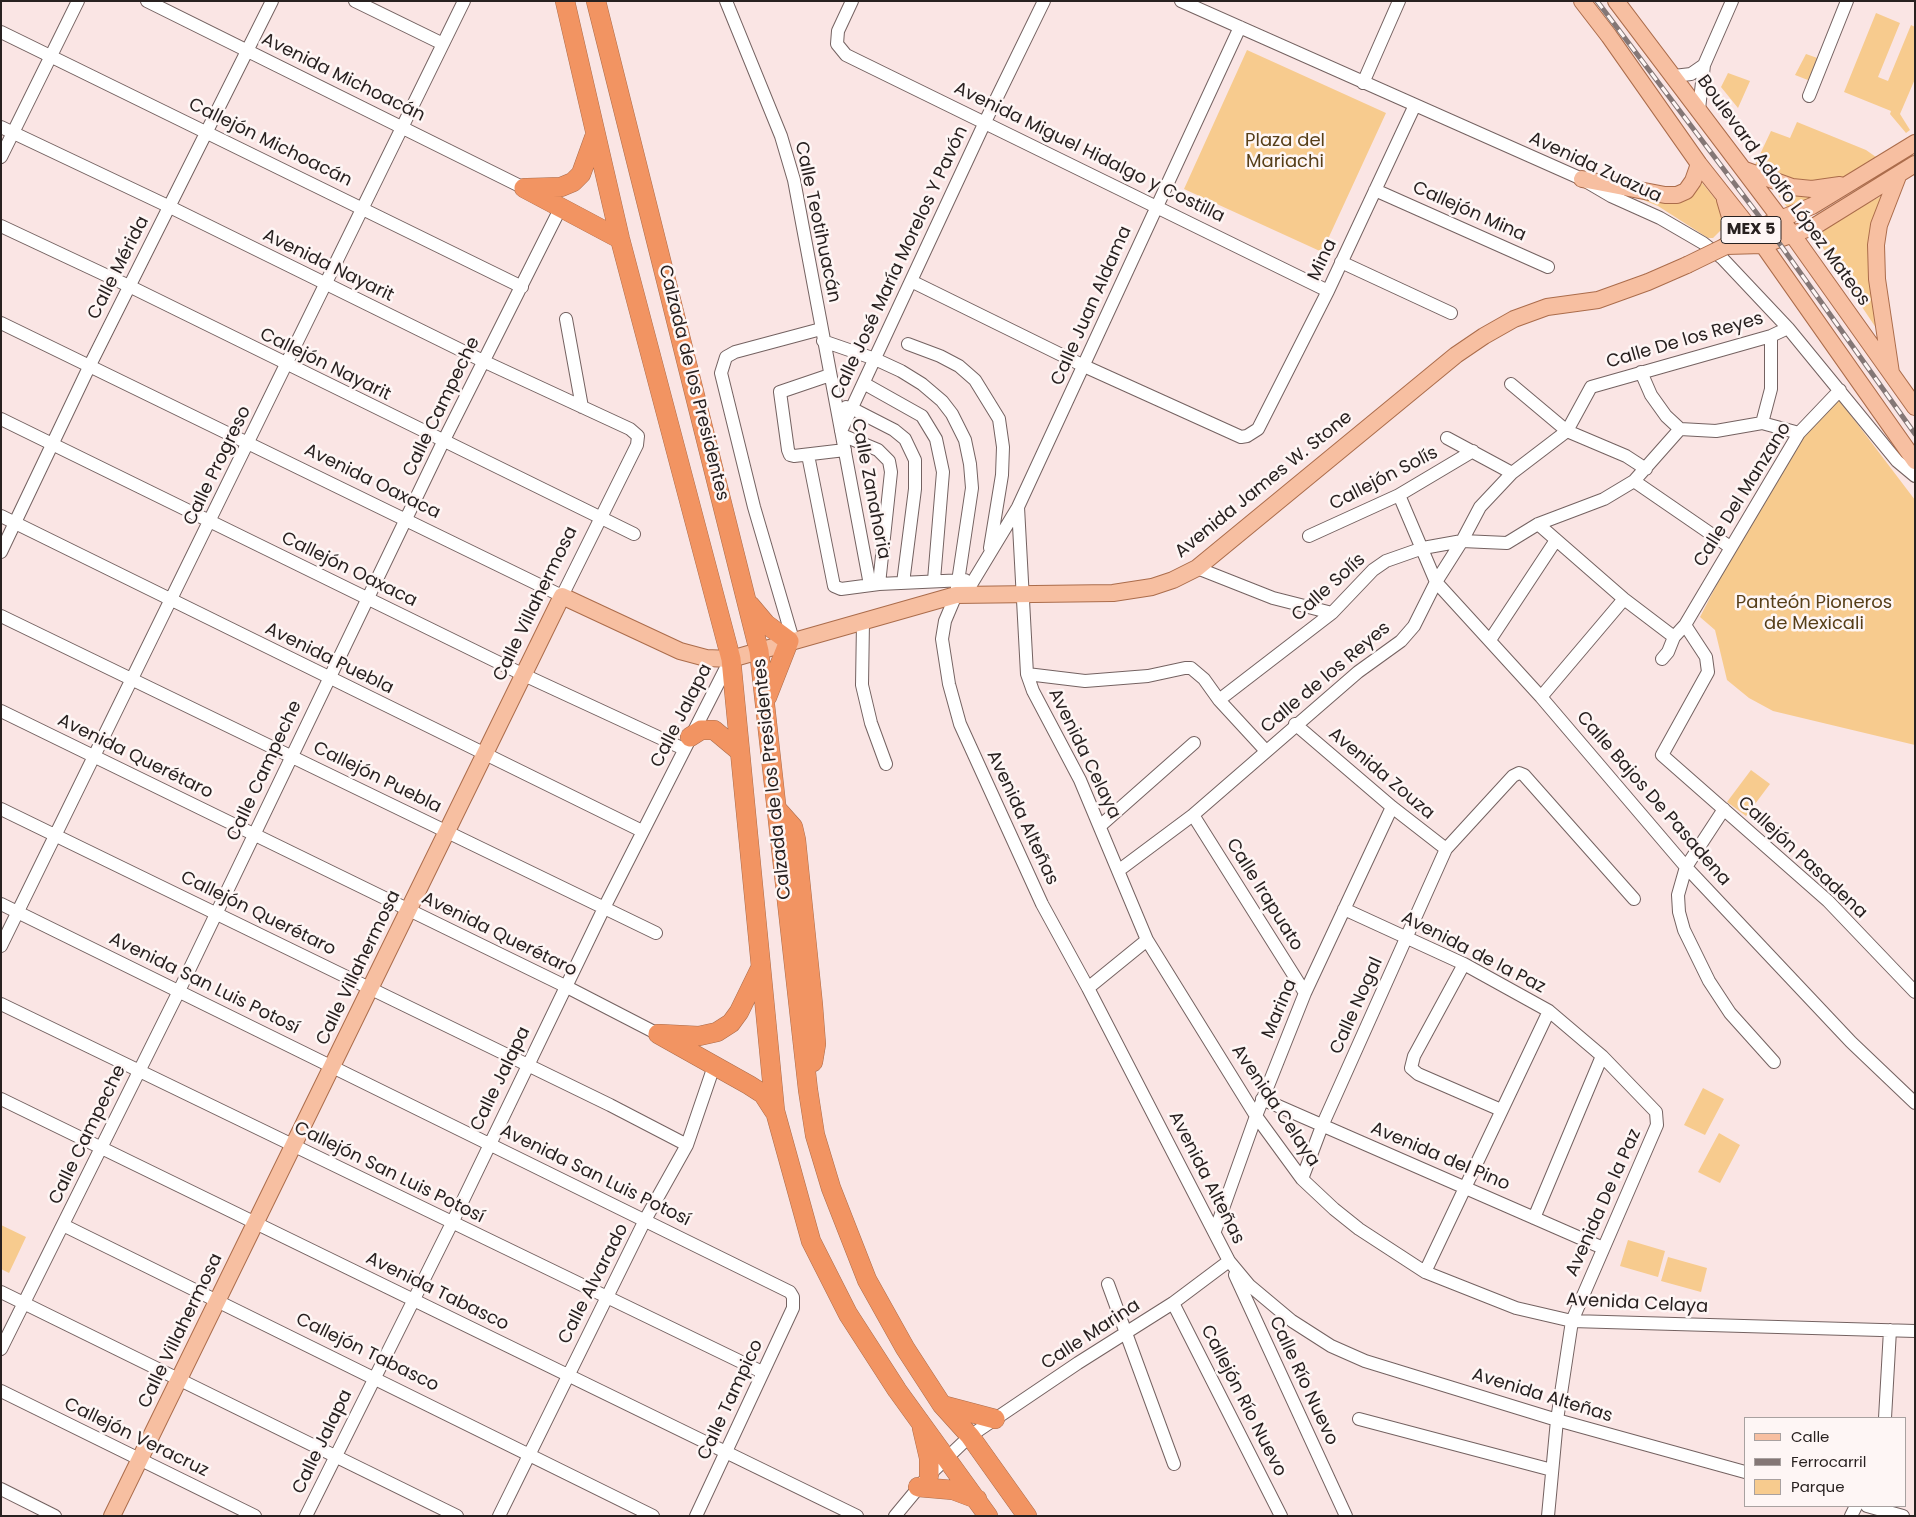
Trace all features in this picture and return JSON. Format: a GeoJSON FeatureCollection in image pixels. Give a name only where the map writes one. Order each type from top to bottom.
{"type":"FeatureCollection","features":[{"type":"Feature","properties":{"kind":"highway","name":"Calzada de los Presidentes"},"geometry":{"type":"LineString","coordinates":[[565,1],[594,137],[731,659],[738,750],[775,1111],[811,1241],[848,1314],[897,1390],[988,1516]]}},
{"type":"Feature","properties":{"kind":"highway","name":"Calzada de los Presidentes"},"geometry":{"type":"LineString","coordinates":[[596,1],[759,651],[808,1090],[815,1135],[830,1188],[867,1280],[905,1348],[942,1405],[970,1436],[1027,1516]]}},
{"type":"Feature","properties":{"kind":"highway"},"geometry":{"type":"LineString","coordinates":[[524,188],[562,187],[573,182],[581,174],[594,137]]}},
{"type":"Feature","properties":{"kind":"highway"},"geometry":{"type":"LineString","coordinates":[[524,188],[560,209],[620,239]]}},
{"type":"Feature","properties":{"kind":"highway"},"geometry":{"type":"LineString","coordinates":[[748,602],[766,624],[791,640],[765,702]]}},
{"type":"Feature","properties":{"kind":"highway"},"geometry":{"type":"LineString","coordinates":[[687,743],[701,730],[714,730],[738,750]]}},
{"type":"Feature","properties":{"kind":"highway"},"geometry":{"type":"LineString","coordinates":[[658,1034],[699,1036],[717,1032],[731,1023],[739,1012],[761,968]]}},
{"type":"Feature","properties":{"kind":"highway"},"geometry":{"type":"LineString","coordinates":[[658,1034],[762,1094],[775,1111]]}},
{"type":"Feature","properties":{"kind":"highway"},"geometry":{"type":"LineString","coordinates":[[942,1405],[995,1419]]}},
{"type":"Feature","properties":{"kind":"highway"},"geometry":{"type":"LineString","coordinates":[[921,1422],[929,1458],[924,1481],[977,1499]]}},
{"type":"Feature","properties":{"kind":"main road","name":"MEX 5"},"geometry":{"type":"LineString","coordinates":[[1582,1],[1609,36],[1699,164],[1763,245],[1915,461]]}},
{"type":"Feature","properties":{"kind":"main road","name":"Boulevard Adolfo López Mateos"},"geometry":{"type":"LineString","coordinates":[[1616,1],[1781,219],[1915,407]]}},
{"type":"Feature","properties":{"kind":"main road","name":"Avenida James W. Stone"},"geometry":{"type":"LineString","coordinates":[[731,659],[791,640],[863,622],[963,587],[1022,595],[1113,593],[1152,587],[1174,580],[1196,568],[1456,355],[1484,336],[1514,319],[1547,307],[1598,300],[1648,282],[1687,265],[1752,231],[1812,206],[1915,143]]}},
{"type":"Feature","properties":{"kind":"main road"},"geometry":{"type":"LineString","coordinates":[[1582,179],[1665,195],[1677,195],[1686,191],[1693,181],[1699,164]]}},
{"type":"Feature","properties":{"kind":"main road","name":"Avenida James W. Stone"},"geometry":{"type":"LineString","coordinates":[[1727,245],[1763,245],[1815,226],[1915,164]]}},
{"type":"Feature","properties":{"kind":"main road"},"geometry":{"type":"LineString","coordinates":[[1744,170],[1792,187],[1812,190],[1854,182]]}},
{"type":"Feature","properties":{"kind":"main road"},"geometry":{"type":"LineString","coordinates":[[1891,375],[1877,279],[1876,245],[1880,225],[1898,176]]}},
{"type":"Feature","properties":{"kind":"main road"},"geometry":{"type":"LineString","coordinates":[[1723,195],[1730,216],[1727,245]]}},
{"type":"Feature","properties":{"kind":"main road","name":"Avenida Oaxaca"},"geometry":{"type":"LineString","coordinates":[[562,596],[685,653],[706,658],[731,659]]}},
{"type":"Feature","properties":{"kind":"main road","name":"Calle Villahermosa"},"geometry":{"type":"LineString","coordinates":[[112,1516],[372,989],[562,596]]}},
{"type":"Feature","properties":{"kind":"street"},"geometry":{"type":"LineString","coordinates":[[1,157],[78,1]]}},
{"type":"Feature","properties":{"kind":"street","name":"Avenida Michoacán"},"geometry":{"type":"LineString","coordinates":[[147,1],[403,126],[524,188]]}},
{"type":"Feature","properties":{"kind":"street","name":"Calle Mérida"},"geometry":{"type":"LineString","coordinates":[[1,552],[90,365],[272,1]]}},
{"type":"Feature","properties":{"kind":"street"},"geometry":{"type":"LineString","coordinates":[[355,1],[442,44]]}},
{"type":"Feature","properties":{"kind":"street","name":"Calle Progreso"},"geometry":{"type":"LineString","coordinates":[[1,946],[327,285],[362,208],[464,1]]}},
{"type":"Feature","properties":{"kind":"street","name":"Calle Teotihuacán"},"geometry":{"type":"LineString","coordinates":[[726,1],[781,136],[794,180],[822,335]]}},
{"type":"Feature","properties":{"kind":"street","name":"Avenida Miguel Hidalgo y Costilla"},"geometry":{"type":"LineString","coordinates":[[852,1],[838,31],[837,44],[846,54],[1328,291]]}},
{"type":"Feature","properties":{"kind":"street","name":"Calle José María Morelos Y Pavón"},"geometry":{"type":"LineString","coordinates":[[842,433],[985,122],[1044,1]]}},
{"type":"Feature","properties":{"kind":"street","name":"Avenida Zuazua"},"geometry":{"type":"LineString","coordinates":[[1180,1],[1582,179],[1611,196],[1660,218],[1703,243],[1722,258],[1788,328],[1897,461],[1915,476]]}},
{"type":"Feature","properties":{"kind":"street"},"geometry":{"type":"LineString","coordinates":[[1364,83],[1399,1]]}},
{"type":"Feature","properties":{"kind":"street"},"geometry":{"type":"LineString","coordinates":[[1699,109],[1704,65],[1732,1]]}},
{"type":"Feature","properties":{"kind":"street"},"geometry":{"type":"LineString","coordinates":[[1809,96],[1847,1]]}},
{"type":"Feature","properties":{"kind":"street","name":"Calle Juan Aldama"},"geometry":{"type":"LineString","coordinates":[[963,587],[989,553],[1018,508],[1240,27]]}},
{"type":"Feature","properties":{"kind":"street","name":"Callejón Michoacán"},"geometry":{"type":"LineString","coordinates":[[1,32],[522,287]]}},
{"type":"Feature","properties":{"kind":"street"},"geometry":{"type":"LineString","coordinates":[[1674,76],[1691,74],[1704,65]]}},
{"type":"Feature","properties":{"kind":"street","name":"Mina"},"geometry":{"type":"LineString","coordinates":[[1084,366],[1241,437],[1254,434],[1328,291],[1415,105]]}},
{"type":"Feature","properties":{"kind":"street","name":"Avenida Nayarit"},"geometry":{"type":"LineString","coordinates":[[1,127],[170,207],[483,361],[630,429],[638,436]]}},
{"type":"Feature","properties":{"kind":"street","name":"Callejón Mina"},"geometry":{"type":"LineString","coordinates":[[1375,190],[1548,267]]}},
{"type":"Feature","properties":{"kind":"street","name":"Calle Campeche"},"geometry":{"type":"LineString","coordinates":[[1,1349],[179,991],[443,442],[560,209]]}},
{"type":"Feature","properties":{"kind":"street","name":"Callejón Nayarit"},"geometry":{"type":"LineString","coordinates":[[1,226],[130,286],[286,365],[634,534]]}},
{"type":"Feature","properties":{"kind":"street"},"geometry":{"type":"LineString","coordinates":[[1342,262],[1451,314]]}},
{"type":"Feature","properties":{"kind":"street"},"geometry":{"type":"LineString","coordinates":[[911,281],[1084,366]]}},
{"type":"Feature","properties":{"kind":"street"},"geometry":{"type":"LineString","coordinates":[[566,318],[582,407]]}},
{"type":"Feature","properties":{"kind":"street","name":"Avenida Oaxaca"},"geometry":{"type":"LineString","coordinates":[[1,322],[562,596]]}},
{"type":"Feature","properties":{"kind":"street","name":"Calle De los Reyes"},"geometry":{"type":"LineString","coordinates":[[1591,387],[1771,336],[1788,328]]}},
{"type":"Feature","properties":{"kind":"street"},"geometry":{"type":"LineString","coordinates":[[791,640],[754,507],[721,373],[726,357],[734,352],[822,335],[901,371],[942,401],[952,414],[965,440],[970,464],[972,488],[963,587],[934,580],[838,588],[832,582],[808,455]]}},
{"type":"Feature","properties":{"kind":"street","name":"Calle Zanahoria"},"geometry":{"type":"LineString","coordinates":[[822,335],[874,584]]}},
{"type":"Feature","properties":{"kind":"street"},"geometry":{"type":"LineString","coordinates":[[1762,422],[1770,389],[1771,336]]}},
{"type":"Feature","properties":{"kind":"street"},"geometry":{"type":"LineString","coordinates":[[908,344],[940,356],[959,366],[975,380],[999,419],[1003,447],[1002,475],[989,553]]}},
{"type":"Feature","properties":{"kind":"street"},"geometry":{"type":"LineString","coordinates":[[1641,372],[1651,395],[1666,416],[1680,429],[1716,431],[1762,422],[1799,433]]}},
{"type":"Feature","properties":{"kind":"street"},"geometry":{"type":"LineString","coordinates":[[830,376],[784,389],[779,393],[788,450],[792,456],[845,450]]}},
{"type":"Feature","properties":{"kind":"street"},"geometry":{"type":"LineString","coordinates":[[864,384],[922,416],[936,439],[942,472],[934,580]]}},
{"type":"Feature","properties":{"kind":"street"},"geometry":{"type":"LineString","coordinates":[[1511,384],[1567,431],[1626,456],[1646,469]]}},
{"type":"Feature","properties":{"kind":"street","name":"Calle de los Reyes"},"geometry":{"type":"LineString","coordinates":[[1118,871],[1193,814],[1295,724],[1358,672],[1401,641],[1414,626],[1436,582],[1462,541],[1480,507],[1512,473],[1567,431],[1591,387]]}},
{"type":"Feature","properties":{"kind":"street","name":"Calle Del Manzano"},"geometry":{"type":"LineString","coordinates":[[1662,659],[1668,652],[1674,637],[1685,625],[1799,433],[1840,390]]}},
{"type":"Feature","properties":{"kind":"street"},"geometry":{"type":"LineString","coordinates":[[836,408],[853,409],[883,423],[905,439],[915,460],[915,489],[903,583]]}},
{"type":"Feature","properties":{"kind":"street","name":"Callejón Oaxaca"},"geometry":{"type":"LineString","coordinates":[[1,419],[524,675],[687,743]]}},
{"type":"Feature","properties":{"kind":"street","name":"Calle Solís"},"geometry":{"type":"LineString","coordinates":[[1219,700],[1332,613],[1373,570],[1400,554],[1462,541],[1507,543],[1538,524],[1604,499],[1634,481],[1680,429]]}},
{"type":"Feature","properties":{"kind":"street"},"geometry":{"type":"LineString","coordinates":[[842,433],[878,450],[889,461],[891,472],[874,584]]}},
{"type":"Feature","properties":{"kind":"street","name":"Calle Villahermosa"},"geometry":{"type":"LineString","coordinates":[[562,596],[637,445],[638,436]]}},
{"type":"Feature","properties":{"kind":"street","name":"Callejón Solís"},"geometry":{"type":"LineString","coordinates":[[1447,438],[1512,473]]}},
{"type":"Feature","properties":{"kind":"street","name":"Callejón Solís"},"geometry":{"type":"LineString","coordinates":[[1309,536],[1399,495],[1473,451]]}},
{"type":"Feature","properties":{"kind":"street"},"geometry":{"type":"LineString","coordinates":[[1634,481],[1730,547]]}},
{"type":"Feature","properties":{"kind":"street","name":"Calle Bajos De Pasadena"},"geometry":{"type":"LineString","coordinates":[[1399,495],[1436,582],[1541,697],[1686,867],[1851,1042],[1915,1103]]}},
{"type":"Feature","properties":{"kind":"street","name":"Avenida Celaya"},"geometry":{"type":"LineString","coordinates":[[1018,508],[1026,674],[1033,691],[1080,780],[1147,940],[1256,1116],[1302,1179],[1359,1230],[1425,1272],[1516,1308],[1572,1321],[1915,1331]]}},
{"type":"Feature","properties":{"kind":"street","name":"Avenida Puebla"},"geometry":{"type":"LineString","coordinates":[[1,516],[642,831]]}},
{"type":"Feature","properties":{"kind":"street"},"geometry":{"type":"LineString","coordinates":[[1538,524],[1624,598],[1674,637]]}},
{"type":"Feature","properties":{"kind":"street"},"geometry":{"type":"LineString","coordinates":[[1490,640],[1556,540]]}},
{"type":"Feature","properties":{"kind":"street"},"geometry":{"type":"LineString","coordinates":[[1196,568],[1273,598],[1332,613]]}},
{"type":"Feature","properties":{"kind":"street","name":"Avenida Alteñas"},"geometry":{"type":"LineString","coordinates":[[963,587],[945,621],[942,639],[949,684],[960,724],[1042,904],[1215,1231],[1228,1261],[1249,1285],[1292,1321],[1331,1346],[1365,1361],[1557,1420],[1744,1472]]}},
{"type":"Feature","properties":{"kind":"street"},"geometry":{"type":"LineString","coordinates":[[1541,697],[1624,598]]}},
{"type":"Feature","properties":{"kind":"street","name":"Callejón Puebla"},"geometry":{"type":"LineString","coordinates":[[1,616],[656,933]]}},
{"type":"Feature","properties":{"kind":"street"},"geometry":{"type":"LineString","coordinates":[[863,622],[862,685],[886,764]]}},
{"type":"Feature","properties":{"kind":"street","name":"Callejón Pasadena"},"geometry":{"type":"LineString","coordinates":[[1685,625],[1706,657],[1708,672],[1662,755],[1828,901],[1915,992]]}},
{"type":"Feature","properties":{"kind":"street","name":"Calle Jalapa"},"geometry":{"type":"LineString","coordinates":[[306,1516],[452,1223],[565,986],[642,831],[731,659]]}},
{"type":"Feature","properties":{"kind":"street"},"geometry":{"type":"LineString","coordinates":[[1026,674],[1085,681],[1148,676],[1191,668],[1204,679],[1219,700],[1266,751]]}},
{"type":"Feature","properties":{"kind":"street","name":"Avenida Querétaro"},"geometry":{"type":"LineString","coordinates":[[1,711],[565,986],[658,1034]]}},
{"type":"Feature","properties":{"kind":"street","name":"Avenida Zouza"},"geometry":{"type":"LineString","coordinates":[[1295,724],[1392,807],[1446,849]]}},
{"type":"Feature","properties":{"kind":"street"},"geometry":{"type":"LineString","coordinates":[[1100,826],[1194,743]]}},
{"type":"Feature","properties":{"kind":"street","name":"Calle Nogal"},"geometry":{"type":"LineString","coordinates":[[1302,1179],[1322,1126],[1446,849],[1513,776],[1519,773],[1524,775],[1634,899]]}},
{"type":"Feature","properties":{"kind":"street","name":"Marina"},"geometry":{"type":"LineString","coordinates":[[1215,1231],[1262,1099],[1305,993],[1392,807]]}},
{"type":"Feature","properties":{"kind":"street","name":"Callejón Querétaro"},"geometry":{"type":"LineString","coordinates":[[1,809],[372,989],[687,1145]]}},
{"type":"Feature","properties":{"kind":"street"},"geometry":{"type":"LineString","coordinates":[[1724,809],[1686,867],[1678,895],[1684,930],[1708,981],[1725,1005],[1774,1062]]}},
{"type":"Feature","properties":{"kind":"street","name":"Calle Irapuato"},"geometry":{"type":"LineString","coordinates":[[1193,814],[1305,993]]}},
{"type":"Feature","properties":{"kind":"street","name":"Avenida San Luis Potosí"},"geometry":{"type":"LineString","coordinates":[[1,904],[782,1287],[793,1297]]}},
{"type":"Feature","properties":{"kind":"street","name":"Avenida de la Paz"},"geometry":{"type":"LineString","coordinates":[[1344,908],[1464,964],[1549,1011],[1602,1056],[1650,1104],[1658,1116],[1657,1125]]}},
{"type":"Feature","properties":{"kind":"street"},"geometry":{"type":"LineString","coordinates":[[1088,988],[1147,940]]}},
{"type":"Feature","properties":{"kind":"street"},"geometry":{"type":"LineString","coordinates":[[1464,964],[1414,1056],[1411,1068],[1418,1074],[1501,1110]]}},
{"type":"Feature","properties":{"kind":"street","name":"Callejón San Luis Potosí"},"geometry":{"type":"LineString","coordinates":[[1,1004],[138,1072],[762,1372]]}},
{"type":"Feature","properties":{"kind":"street"},"geometry":{"type":"LineString","coordinates":[[1425,1272],[1549,1011]]}},
{"type":"Feature","properties":{"kind":"street"},"geometry":{"type":"LineString","coordinates":[[1534,1218],[1602,1056]]}},
{"type":"Feature","properties":{"kind":"street","name":"Calle Alvarado"},"geometry":{"type":"LineString","coordinates":[[498,1516],[646,1220],[687,1145],[714,1066]]}},
{"type":"Feature","properties":{"kind":"street","name":"Avenida Tabasco"},"geometry":{"type":"LineString","coordinates":[[1,1099],[857,1516]]}},
{"type":"Feature","properties":{"kind":"street","name":"Avenida del Pino"},"geometry":{"type":"LineString","coordinates":[[1262,1099],[1603,1248]]}},
{"type":"Feature","properties":{"kind":"street","name":"Avenida De la Paz"},"geometry":{"type":"LineString","coordinates":[[1548,1516],[1557,1420],[1572,1321],[1657,1125]]}},
{"type":"Feature","properties":{"kind":"street","name":"Callejón Tabasco"},"geometry":{"type":"LineString","coordinates":[[63,1225],[219,1300],[653,1516]]}},
{"type":"Feature","properties":{"kind":"street","name":"Calle Marina"},"geometry":{"type":"LineString","coordinates":[[895,1516],[924,1481],[970,1436],[1173,1303],[1228,1261]]}},
{"type":"Feature","properties":{"kind":"street","name":"Calle Río Nuevo"},"geometry":{"type":"LineString","coordinates":[[1228,1261],[1346,1516]]}},
{"type":"Feature","properties":{"kind":"street"},"geometry":{"type":"LineString","coordinates":[[1108,1284],[1174,1464]]}},
{"type":"Feature","properties":{"kind":"street"},"geometry":{"type":"LineString","coordinates":[[1,1292],[457,1516]]}},
{"type":"Feature","properties":{"kind":"street","name":"Calle Tampico"},"geometry":{"type":"LineString","coordinates":[[696,1516],[793,1308],[793,1297]]}},
{"type":"Feature","properties":{"kind":"street","name":"Callejón Río Nuevo"},"geometry":{"type":"LineString","coordinates":[[1173,1303],[1281,1516]]}},
{"type":"Feature","properties":{"kind":"street"},"geometry":{"type":"LineString","coordinates":[[1884,1417],[1890,1330]]}},
{"type":"Feature","properties":{"kind":"street","name":"Callejón Veracruz"},"geometry":{"type":"LineString","coordinates":[[1,1392],[255,1516]]}},
{"type":"Feature","properties":{"kind":"street"},"geometry":{"type":"LineString","coordinates":[[1359,1419],[1552,1470]]}},
{"type":"Feature","properties":{"kind":"street"},"geometry":{"type":"LineString","coordinates":[[1,1489],[55,1516]]}},
{"type":"Feature","properties":{"kind":"street"},"geometry":{"type":"LineString","coordinates":[[1871,1507],[1903,1516]]}},
{"type":"Feature","properties":{"kind":"green space"},"geometry":{"type":"Polygon","coordinates":[[[1876,13],[1900,23],[1878,77],[1888,81],[1911,25],[1915,27],[1915,79],[1900,114],[1910,130],[1906,133],[1890,114],[1891,111],[1844,92],[1876,13]]]}},
{"type":"Feature","properties":{"kind":"green space","name":"Plaza del Mariachi"},"geometry":{"type":"Polygon","coordinates":[[[1247,50],[1386,113],[1322,252],[1184,189],[1247,50]]]}},
{"type":"Feature","properties":{"kind":"green space"},"geometry":{"type":"Polygon","coordinates":[[[1806,54],[1823,60],[1813,82],[1795,75],[1806,54]]]}},
{"type":"Feature","properties":{"kind":"green space"},"geometry":{"type":"Polygon","coordinates":[[[1728,73],[1750,81],[1738,108],[1721,87],[1728,73]]]}},
{"type":"Feature","properties":{"kind":"green space"},"geometry":{"type":"Polygon","coordinates":[[[1797,122],[1866,150],[1876,157],[1851,177],[1815,185],[1761,171],[1755,165],[1771,131],[1790,138],[1797,122]]]}},
{"type":"Feature","properties":{"kind":"green space"},"geometry":{"type":"Polygon","coordinates":[[[1699,179],[1721,206],[1724,227],[1713,238],[1708,238],[1658,206],[1636,197],[1659,199],[1699,179]]]}},
{"type":"Feature","properties":{"kind":"green space"},"geometry":{"type":"Polygon","coordinates":[[[1770,184],[1833,191],[1789,210],[1770,184]]]}},
{"type":"Feature","properties":{"kind":"green space"},"geometry":{"type":"Polygon","coordinates":[[[1883,195],[1880,334],[1813,233],[1883,195]]]}},
{"type":"Feature","properties":{"kind":"green space","name":"Panteón Pioneros de Mexicali"},"geometry":{"type":"Polygon","coordinates":[[[1835,399],[1840,401],[1915,500],[1915,745],[1773,711],[1749,698],[1727,680],[1715,630],[1700,617],[1748,524],[1801,435],[1835,399]]]}},
{"type":"Feature","properties":{"kind":"green space"},"geometry":{"type":"Polygon","coordinates":[[[1751,770],[1770,784],[1746,816],[1727,802],[1751,770]]]}},
{"type":"Feature","properties":{"kind":"green space"},"geometry":{"type":"Polygon","coordinates":[[[1703,1088],[1724,1099],[1705,1135],[1684,1125],[1703,1088]]]}},
{"type":"Feature","properties":{"kind":"green space"},"geometry":{"type":"Polygon","coordinates":[[[1719,1133],[1740,1145],[1720,1183],[1698,1172],[1719,1133]]]}},
{"type":"Feature","properties":{"kind":"green space"},"geometry":{"type":"Polygon","coordinates":[[[1,1225],[26,1237],[9,1273],[1,1269],[1,1225]]]}},
{"type":"Feature","properties":{"kind":"green space"},"geometry":{"type":"Polygon","coordinates":[[[1628,1240],[1665,1251],[1658,1277],[1620,1266],[1628,1240]]]}},
{"type":"Feature","properties":{"kind":"green space"},"geometry":{"type":"Polygon","coordinates":[[[1668,1257],[1707,1268],[1701,1292],[1661,1281],[1668,1257]]]}},
{"type":"Feature","properties":{"kind":"railway"},"geometry":{"type":"LineString","coordinates":[[1597,1],[1777,240],[1915,434]]}}]}
